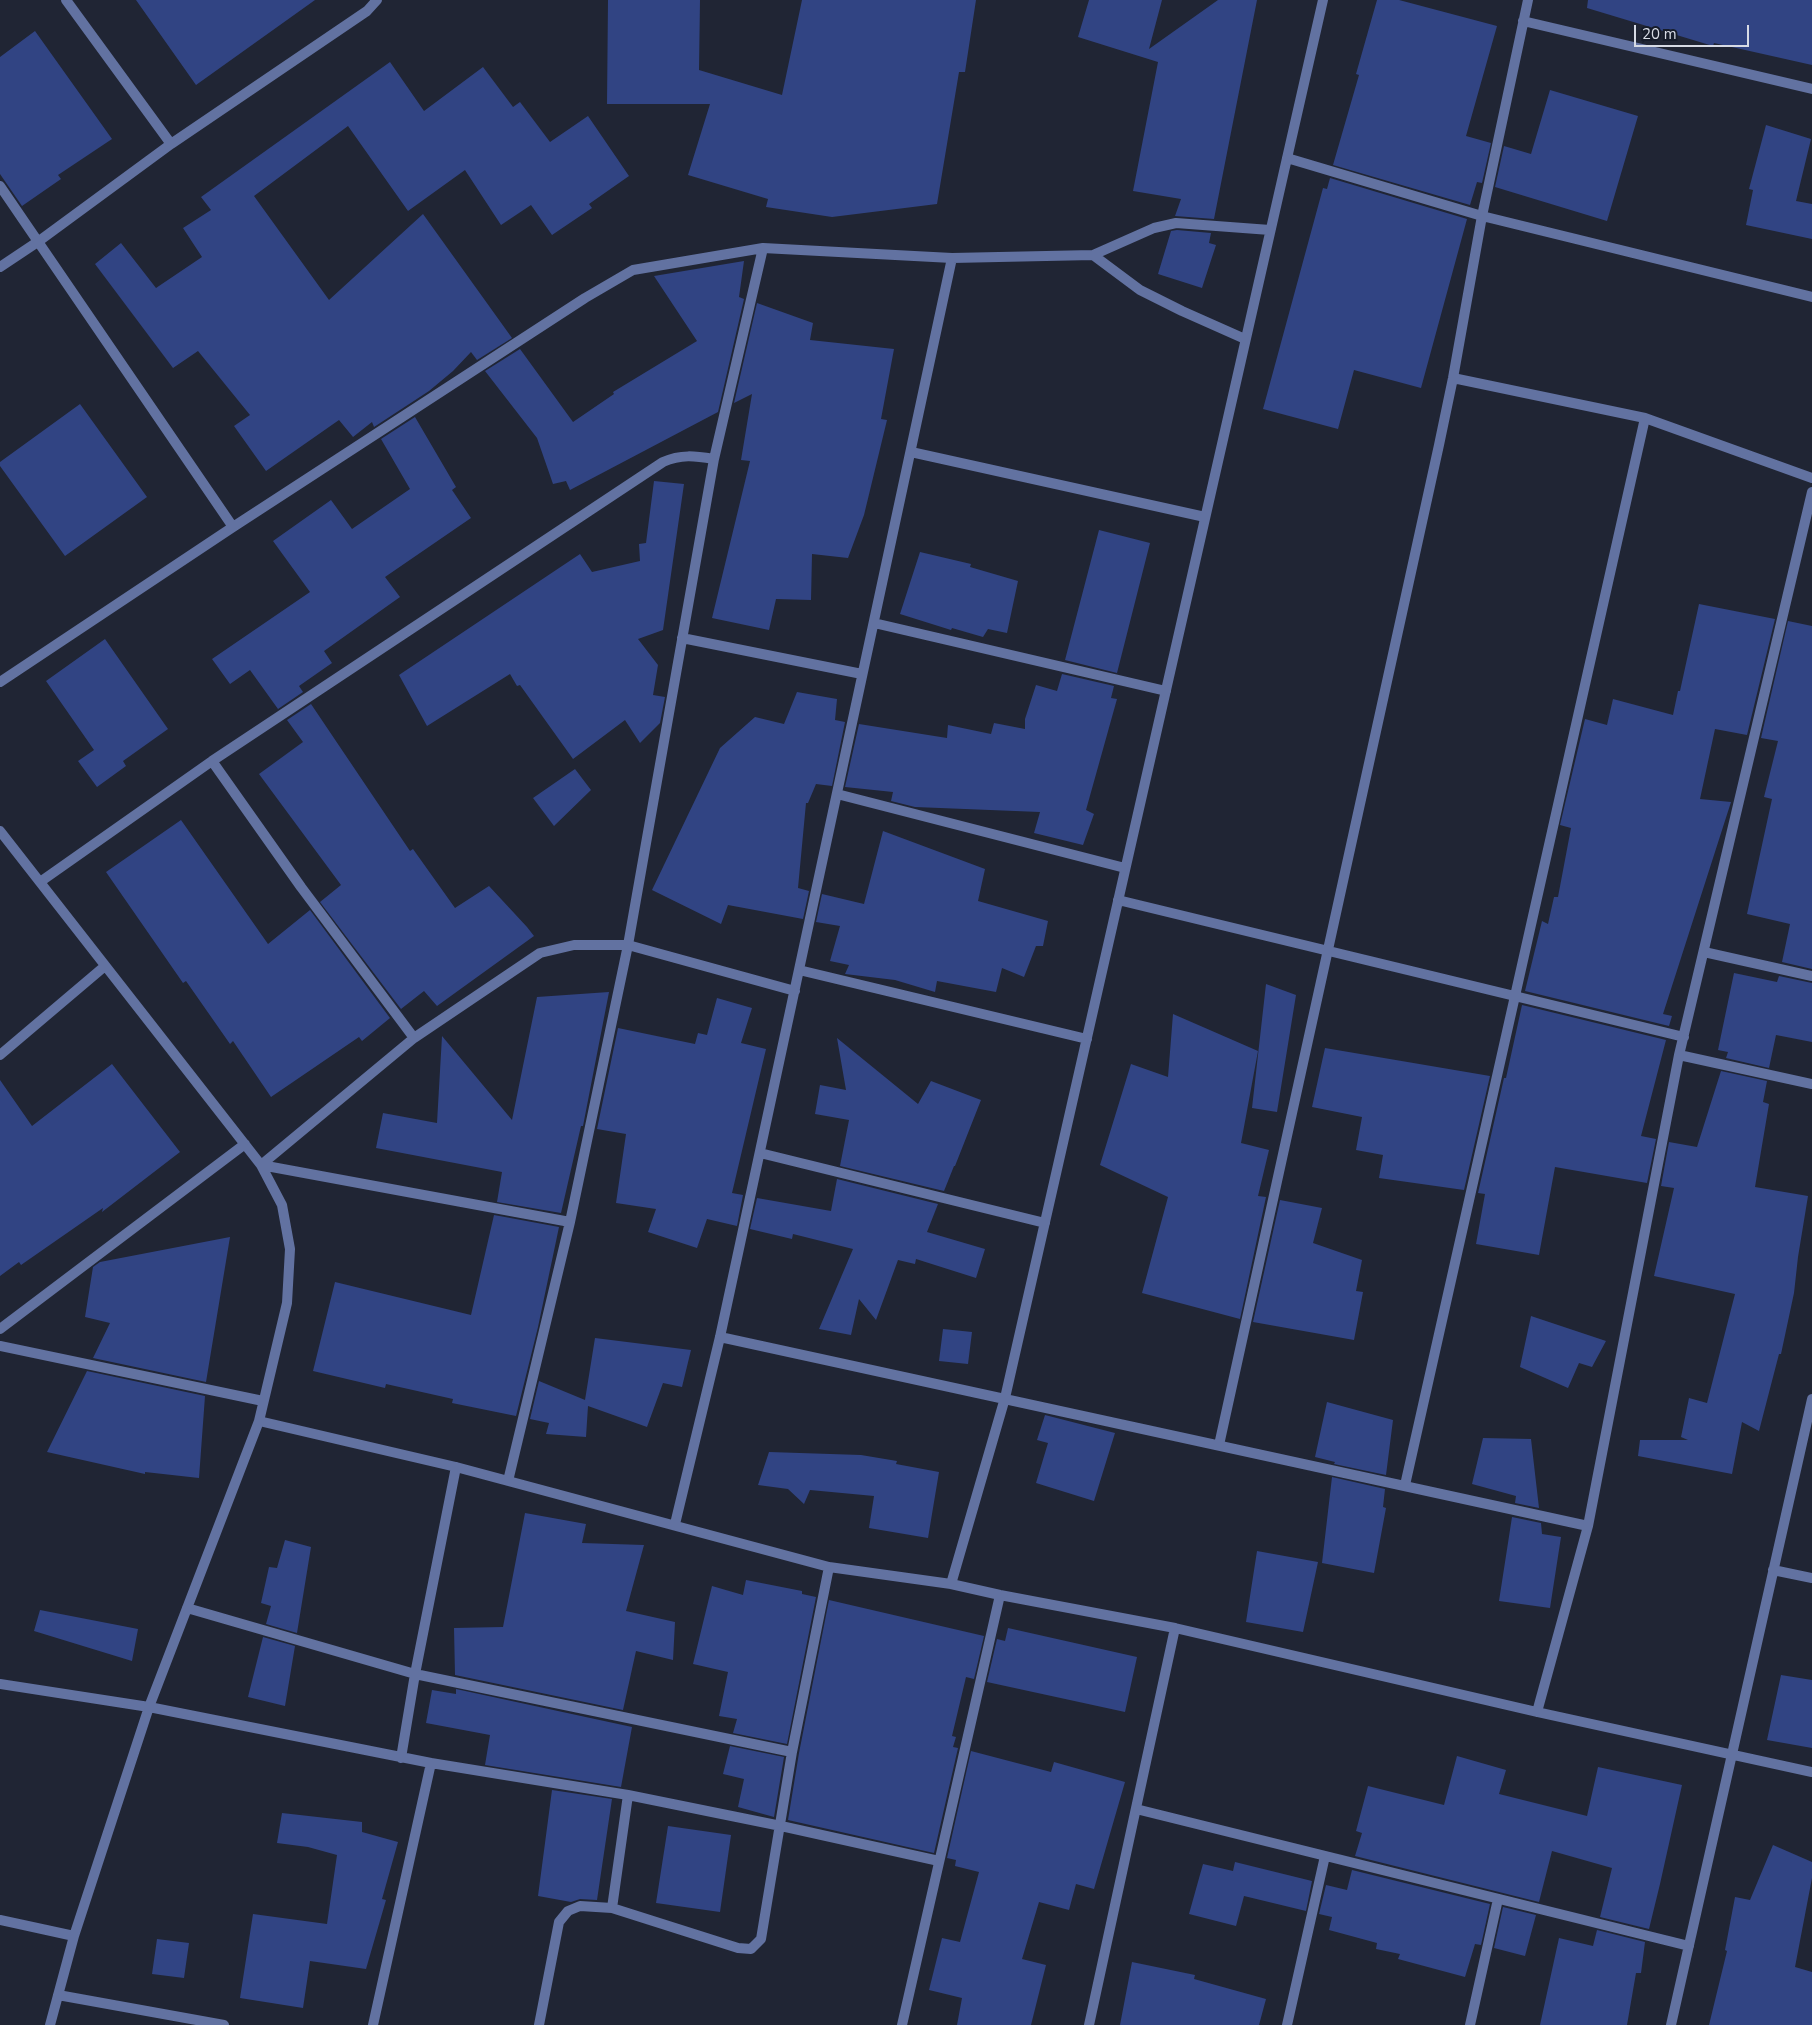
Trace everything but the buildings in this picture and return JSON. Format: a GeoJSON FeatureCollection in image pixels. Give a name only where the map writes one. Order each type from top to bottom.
{"type":"FeatureCollection","features":[{"type":"Feature","properties":{"kind":"street"},"geometry":{"type":"LineString","coordinates":[[66,0],[171,144]]}},
{"type":"Feature","properties":{"kind":"street"},"geometry":{"type":"LineString","coordinates":[[0,267],[39,241],[171,144],[367,11],[377,0]]}},
{"type":"Feature","properties":{"kind":"street"},"geometry":{"type":"LineString","coordinates":[[951,1584],[1005,1398],[1323,0]]}},
{"type":"Feature","properties":{"kind":"street"},"geometry":{"type":"LineString","coordinates":[[1219,1445],[1453,378],[1482,216],[1528,0]]}},
{"type":"Feature","properties":{"kind":"street"},"geometry":{"type":"LineString","coordinates":[[1523,21],[1812,89]]}},
{"type":"Feature","properties":{"kind":"street"},"geometry":{"type":"LineString","coordinates":[[1287,158],[1482,216],[1812,296]]}},
{"type":"Feature","properties":{"kind":"street"},"geometry":{"type":"LineString","coordinates":[[0,186],[233,527]]}},
{"type":"Feature","properties":{"kind":"street"},"geometry":{"type":"LineString","coordinates":[[0,682],[233,527],[585,298],[633,270],[763,248],[952,258],[1093,255],[1154,228],[1176,223],[1270,230]]}},
{"type":"Feature","properties":{"kind":"street"},"geometry":{"type":"LineString","coordinates":[[508,1481],[570,1222],[628,944],[714,459],[763,248]]}},
{"type":"Feature","properties":{"kind":"street"},"geometry":{"type":"LineString","coordinates":[[1093,255],[1140,290],[1245,339]]}},
{"type":"Feature","properties":{"kind":"street"},"geometry":{"type":"LineString","coordinates":[[675,1524],[720,1337],[952,258]]}},
{"type":"Feature","properties":{"kind":"street"},"geometry":{"type":"LineString","coordinates":[[1453,378],[1645,418],[1812,478]]}},
{"type":"Feature","properties":{"kind":"street"},"geometry":{"type":"LineString","coordinates":[[1405,1485],[1645,418]]}},
{"type":"Feature","properties":{"kind":"street"},"geometry":{"type":"LineString","coordinates":[[911,452],[1205,517]]}},
{"type":"Feature","properties":{"kind":"street"},"geometry":{"type":"LineString","coordinates":[[40,882],[212,761],[663,462],[676,456],[714,459]]}},
{"type":"Feature","properties":{"kind":"street"},"geometry":{"type":"LineString","coordinates":[[1537,1712],[1588,1526],[1684,1037],[1812,492]]}},
{"type":"Feature","properties":{"kind":"street"},"geometry":{"type":"LineString","coordinates":[[874,623],[1166,691]]}},
{"type":"Feature","properties":{"kind":"street"},"geometry":{"type":"LineString","coordinates":[[682,638],[862,674]]}},
{"type":"Feature","properties":{"kind":"street"},"geometry":{"type":"LineString","coordinates":[[212,761],[302,887],[414,1038]]}},
{"type":"Feature","properties":{"kind":"street"},"geometry":{"type":"LineString","coordinates":[[837,794],[1125,868]]}},
{"type":"Feature","properties":{"kind":"street"},"geometry":{"type":"LineString","coordinates":[[0,831],[261,1165],[282,1204],[290,1249],[287,1303],[259,1421],[150,1708],[74,1936],[50,2025]]}},
{"type":"Feature","properties":{"kind":"street"},"geometry":{"type":"LineString","coordinates":[[1118,900],[1684,1037]]}},
{"type":"Feature","properties":{"kind":"street"},"geometry":{"type":"LineString","coordinates":[[261,1165],[414,1038],[540,953],[574,945],[628,944],[795,991]]}},
{"type":"Feature","properties":{"kind":"street"},"geometry":{"type":"LineString","coordinates":[[1704,952],[1812,976]]}},
{"type":"Feature","properties":{"kind":"street"},"geometry":{"type":"LineString","coordinates":[[0,1055],[105,966]]}},
{"type":"Feature","properties":{"kind":"street"},"geometry":{"type":"LineString","coordinates":[[799,970],[1086,1039]]}},
{"type":"Feature","properties":{"kind":"street"},"geometry":{"type":"LineString","coordinates":[[1680,1056],[1812,1084]]}},
{"type":"Feature","properties":{"kind":"street"},"geometry":{"type":"LineString","coordinates":[[0,1328],[245,1144]]}},
{"type":"Feature","properties":{"kind":"street"},"geometry":{"type":"LineString","coordinates":[[760,1153],[1045,1223]]}},
{"type":"Feature","properties":{"kind":"street"},"geometry":{"type":"LineString","coordinates":[[261,1165],[570,1222]]}},
{"type":"Feature","properties":{"kind":"street"},"geometry":{"type":"LineString","coordinates":[[720,1337],[1588,1526]]}},
{"type":"Feature","properties":{"kind":"street"},"geometry":{"type":"LineString","coordinates":[[0,1346],[263,1401]]}},
{"type":"Feature","properties":{"kind":"street"},"geometry":{"type":"LineString","coordinates":[[1671,2025],[1812,1399]]}},
{"type":"Feature","properties":{"kind":"street"},"geometry":{"type":"LineString","coordinates":[[259,1421],[456,1467],[675,1524],[829,1567],[951,1584],[1175,1628],[1537,1712],[1812,1772]]}},
{"type":"Feature","properties":{"kind":"street"},"geometry":{"type":"LineString","coordinates":[[401,1758],[415,1674],[456,1467]]}},
{"type":"Feature","properties":{"kind":"street"},"geometry":{"type":"LineString","coordinates":[[539,2025],[559,1922],[568,1911],[580,1906],[612,1908],[738,1948],[751,1949],[761,1939],[792,1752],[829,1567]]}},
{"type":"Feature","properties":{"kind":"street"},"geometry":{"type":"LineString","coordinates":[[1773,1570],[1812,1578]]}},
{"type":"Feature","properties":{"kind":"street"},"geometry":{"type":"LineString","coordinates":[[902,2025],[1000,1595]]}},
{"type":"Feature","properties":{"kind":"street"},"geometry":{"type":"LineString","coordinates":[[187,1608],[415,1674],[792,1752]]}},
{"type":"Feature","properties":{"kind":"street"},"geometry":{"type":"LineString","coordinates":[[1089,2025],[1175,1628]]}},
{"type":"Feature","properties":{"kind":"street"},"geometry":{"type":"LineString","coordinates":[[0,1684],[150,1708],[401,1758],[628,1795],[939,1861]]}},
{"type":"Feature","properties":{"kind":"street"},"geometry":{"type":"LineString","coordinates":[[373,2025],[431,1763]]}},
{"type":"Feature","properties":{"kind":"street"},"geometry":{"type":"LineString","coordinates":[[612,1908],[628,1795]]}},
{"type":"Feature","properties":{"kind":"street"},"geometry":{"type":"LineString","coordinates":[[1136,1809],[1688,1946]]}},
{"type":"Feature","properties":{"kind":"street"},"geometry":{"type":"LineString","coordinates":[[1287,2025],[1325,1856]]}},
{"type":"Feature","properties":{"kind":"street"},"geometry":{"type":"LineString","coordinates":[[1470,2025],[1498,1899]]}},
{"type":"Feature","properties":{"kind":"street"},"geometry":{"type":"LineString","coordinates":[[0,1920],[74,1936]]}},
{"type":"Feature","properties":{"kind":"street"},"geometry":{"type":"LineString","coordinates":[[58,1995],[224,2025]]}}]}
